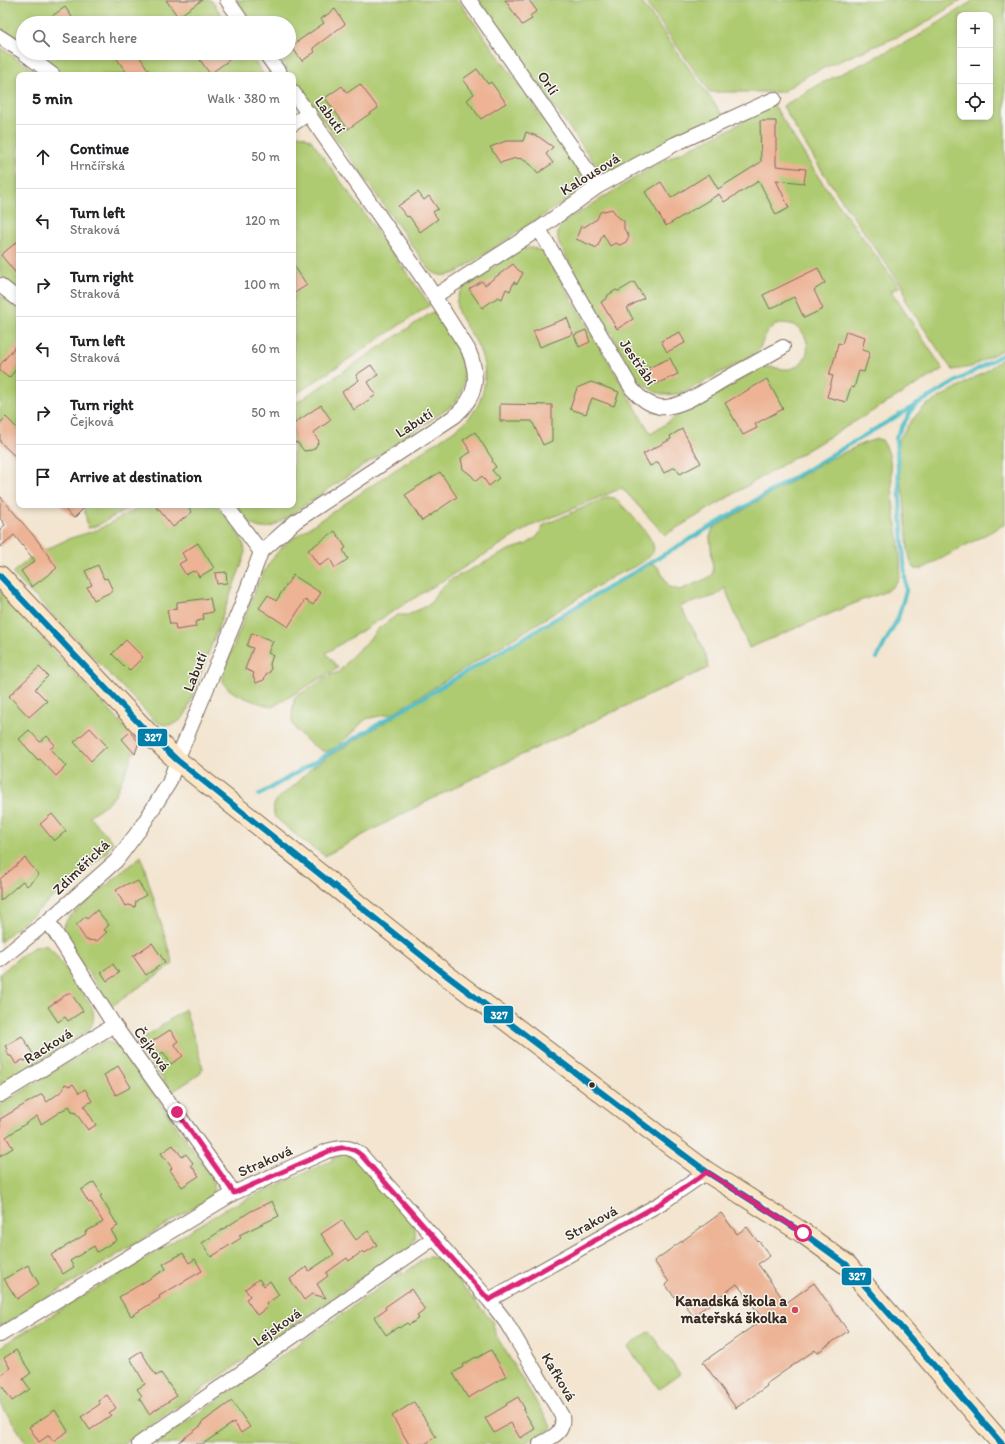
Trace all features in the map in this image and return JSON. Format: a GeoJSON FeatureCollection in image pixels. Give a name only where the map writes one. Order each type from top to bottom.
{"type":"FeatureCollection","features":[{"type":"Feature","properties":{"kind":"street"},"geometry":{"type":"LineString","coordinates":[[227,0],[238,16]]}},
{"type":"Feature","properties":{"kind":"street","name":"Orlí"},"geometry":{"type":"LineString","coordinates":[[469,0],[578,156],[597,187]]}},
{"type":"Feature","properties":{"kind":"street"},"geometry":{"type":"LineString","coordinates":[[0,37],[16,48]]}},
{"type":"Feature","properties":{"kind":"street"},"geometry":{"type":"LineString","coordinates":[[33,60],[49,72]]}},
{"type":"Feature","properties":{"kind":"street"},"geometry":{"type":"LineString","coordinates":[[270,60],[279,72]]}},
{"type":"Feature","properties":{"kind":"street","name":"Labutí"},"geometry":{"type":"LineString","coordinates":[[177,760],[241,606],[261,552],[296,521],[455,416],[465,406],[472,394],[475,384],[476,372],[468,349],[434,296],[296,96]]}},
{"type":"Feature","properties":{"kind":"street","name":"Kalousová"},"geometry":{"type":"LineString","coordinates":[[434,296],[539,229],[597,187],[675,144],[774,99]]}},
{"type":"Feature","properties":{"kind":"street"},"geometry":{"type":"LineString","coordinates":[[296,122],[309,113]]}},
{"type":"Feature","properties":{"kind":"street","name":"Jestřábí"},"geometry":{"type":"LineString","coordinates":[[539,229],[632,389],[648,403],[668,407],[679,404],[783,347]]}},
{"type":"Feature","properties":{"kind":"street"},"geometry":{"type":"LineString","coordinates":[[0,285],[16,298]]}},
{"type":"Feature","properties":{"kind":"street"},"geometry":{"type":"LineString","coordinates":[[228,508],[261,552]]}},
{"type":"Feature","properties":{"kind":"street"},"geometry":{"type":"LineString","coordinates":[[0,576],[147,732],[177,760],[446,975],[707,1172],[803,1233],[847,1265],[1002,1444]]}},
{"type":"Feature","properties":{"kind":"street","name":"Zdiměřická"},"geometry":{"type":"LineString","coordinates":[[0,960],[48,921],[116,861],[140,829],[169,783],[177,760]]}},
{"type":"Feature","properties":{"kind":"street","name":"Čejková"},"geometry":{"type":"LineString","coordinates":[[48,921],[114,1025],[234,1193]]}},
{"type":"Feature","properties":{"kind":"street","name":"Racková"},"geometry":{"type":"LineString","coordinates":[[0,1095],[114,1025]]}},
{"type":"Feature","properties":{"kind":"street","name":"Straková"},"geometry":{"type":"LineString","coordinates":[[0,1335],[234,1193],[338,1147],[347,1147],[355,1150],[361,1155],[489,1300],[506,1322]]}},
{"type":"Feature","properties":{"kind":"street","name":"Straková"},"geometry":{"type":"LineString","coordinates":[[489,1300],[663,1202],[707,1172]]}},
{"type":"Feature","properties":{"kind":"street","name":"Lejsková"},"geometry":{"type":"LineString","coordinates":[[139,1444],[434,1238]]}},
{"type":"Feature","properties":{"kind":"street","name":"Kafková"},"geometry":{"type":"LineString","coordinates":[[506,1322],[562,1416],[563,1424],[560,1431],[540,1444]]}},
{"type":"Feature","properties":{"kind":"green space"},"geometry":{"type":"Polygon","coordinates":[[[0,0],[211,0],[222,16],[16,16],[16,38],[0,28],[0,0]]]}},
{"type":"Feature","properties":{"kind":"green space"},"geometry":{"type":"Polygon","coordinates":[[[237,0],[458,0],[578,167],[581,176],[581,184],[578,191],[457,272],[449,275],[436,274],[429,269],[296,82],[296,72],[289,72],[280,60],[296,60],[296,16],[248,16],[237,0]]]}},
{"type":"Feature","properties":{"kind":"green space"},"geometry":{"type":"Polygon","coordinates":[[[478,0],[640,0],[724,117],[611,172],[604,171],[598,168],[478,0]]]}},
{"type":"Feature","properties":{"kind":"green space"},"geometry":{"type":"Polygon","coordinates":[[[644,0],[961,0],[914,30],[810,74],[782,92],[710,92],[644,0]]]}},
{"type":"Feature","properties":{"kind":"green space"},"geometry":{"type":"Polygon","coordinates":[[[974,0],[1005,0],[1005,348],[971,367],[953,370],[948,364],[906,302],[904,289],[856,222],[811,153],[783,106],[820,84],[915,38],[974,0]]]}},
{"type":"Feature","properties":{"kind":"green space"},"geometry":{"type":"Polygon","coordinates":[[[0,47],[16,58],[16,60],[19,60],[36,72],[16,72],[16,287],[0,275],[0,47]]]}},
{"type":"Feature","properties":{"kind":"green space"},"geometry":{"type":"Polygon","coordinates":[[[47,60],[254,60],[262,72],[61,72],[47,60]]]}},
{"type":"Feature","properties":{"kind":"green space"},"geometry":{"type":"Polygon","coordinates":[[[773,104],[819,178],[899,287],[891,291],[943,369],[665,535],[622,488],[529,527],[326,653],[338,668],[272,707],[238,695],[227,687],[223,680],[224,671],[258,584],[275,555],[292,539],[459,427],[475,410],[484,388],[484,365],[476,342],[462,321],[458,312],[457,299],[459,293],[465,286],[518,251],[526,248],[533,248],[546,255],[651,434],[683,412],[761,368],[793,368],[804,359],[807,351],[807,343],[804,335],[799,329],[792,325],[783,323],[770,329],[756,353],[689,390],[681,393],[666,394],[652,390],[635,375],[560,246],[558,239],[559,230],[564,222],[657,164],[730,129],[773,104]]]}},
{"type":"Feature","properties":{"kind":"green space"},"geometry":{"type":"Polygon","coordinates":[[[296,135],[304,136],[311,140],[430,305],[296,394],[296,135]]]}},
{"type":"Feature","properties":{"kind":"green space"},"geometry":{"type":"Polygon","coordinates":[[[0,295],[16,307],[16,430],[0,423],[0,295]]]}},
{"type":"Feature","properties":{"kind":"green space"},"geometry":{"type":"Polygon","coordinates":[[[434,311],[455,345],[463,369],[464,381],[461,393],[453,405],[277,524],[270,527],[258,527],[248,521],[238,508],[296,508],[296,403],[434,311]]]}},
{"type":"Feature","properties":{"kind":"green space"},"geometry":{"type":"Polygon","coordinates":[[[1005,357],[1005,524],[922,569],[915,569],[911,563],[908,549],[904,498],[897,452],[898,441],[911,421],[925,406],[986,371],[1005,357]]]}},
{"type":"Feature","properties":{"kind":"green space"},"geometry":{"type":"Polygon","coordinates":[[[877,439],[882,440],[890,457],[894,508],[900,553],[900,573],[898,580],[888,590],[749,648],[725,588],[715,596],[680,606],[701,644],[707,660],[708,668],[563,735],[467,782],[372,830],[325,856],[303,841],[275,817],[274,805],[276,801],[318,763],[639,569],[653,564],[658,567],[669,587],[680,590],[708,578],[712,575],[713,571],[710,537],[713,528],[824,462],[864,443],[877,439]]]}},
{"type":"Feature","properties":{"kind":"green space"},"geometry":{"type":"Polygon","coordinates":[[[607,497],[615,498],[646,532],[651,540],[653,552],[646,559],[636,566],[614,576],[393,713],[366,719],[337,747],[325,752],[315,747],[300,734],[293,725],[294,698],[331,675],[339,672],[378,629],[397,615],[408,615],[430,604],[439,590],[450,580],[509,550],[527,544],[538,536],[544,525],[607,497]]]}},
{"type":"Feature","properties":{"kind":"green space"},"geometry":{"type":"Polygon","coordinates":[[[84,508],[129,508],[96,526],[88,528],[84,508]]]}},
{"type":"Feature","properties":{"kind":"green space"},"geometry":{"type":"Polygon","coordinates":[[[138,508],[218,508],[236,530],[244,544],[244,558],[186,713],[179,721],[171,725],[162,724],[153,719],[12,573],[35,555],[68,539],[97,530],[138,508]]]}},
{"type":"Feature","properties":{"kind":"green space"},"geometry":{"type":"Polygon","coordinates":[[[0,589],[52,649],[139,742],[135,754],[132,750],[132,757],[115,795],[109,802],[89,816],[113,842],[106,853],[0,942],[0,589]]]}},
{"type":"Feature","properties":{"kind":"green space"},"geometry":{"type":"Polygon","coordinates":[[[141,856],[173,964],[112,1006],[65,940],[62,929],[68,918],[141,856]]]}},
{"type":"Feature","properties":{"kind":"green space"},"geometry":{"type":"Polygon","coordinates":[[[37,946],[47,946],[53,951],[91,1005],[94,1017],[92,1024],[85,1033],[0,1086],[0,974],[25,953],[37,946]]]}},
{"type":"Feature","properties":{"kind":"green space"},"geometry":{"type":"Polygon","coordinates":[[[185,1009],[203,1068],[200,1074],[172,1092],[137,1043],[185,1009]]]}},
{"type":"Feature","properties":{"kind":"green space"},"geometry":{"type":"Polygon","coordinates":[[[106,1042],[116,1044],[124,1051],[212,1177],[214,1190],[206,1200],[0,1327],[0,1105],[96,1045],[106,1042]]]}},
{"type":"Feature","properties":{"kind":"green space"},"geometry":{"type":"Polygon","coordinates":[[[345,1155],[351,1156],[358,1162],[412,1223],[415,1229],[415,1235],[412,1246],[408,1250],[403,1254],[391,1257],[124,1444],[27,1444],[0,1403],[0,1347],[229,1207],[333,1160],[332,1158],[345,1155]]]}},
{"type":"Feature","properties":{"kind":"green space"},"geometry":{"type":"Polygon","coordinates":[[[430,1257],[441,1261],[492,1321],[497,1337],[552,1428],[523,1444],[155,1444],[402,1272],[403,1274],[424,1259],[430,1257]]]}},
{"type":"Feature","properties":{"kind":"green space"},"geometry":{"type":"Polygon","coordinates":[[[649,1331],[680,1374],[659,1389],[628,1347],[649,1331]]]}},
{"type":"Feature","properties":{"kind":"building"},"geometry":{"type":"Polygon","coordinates":[[[166,0],[202,0],[179,16],[177,16],[166,0]]]}},
{"type":"Feature","properties":{"kind":"building"},"geometry":{"type":"Polygon","coordinates":[[[505,0],[529,0],[537,11],[530,16],[532,19],[522,25],[505,0]]]}},
{"type":"Feature","properties":{"kind":"building"},"geometry":{"type":"Polygon","coordinates":[[[65,7],[71,16],[52,16],[65,7]]]}},
{"type":"Feature","properties":{"kind":"building"},"geometry":{"type":"Polygon","coordinates":[[[335,9],[345,24],[313,48],[315,52],[302,61],[296,53],[296,43],[324,23],[321,19],[335,9]]]}},
{"type":"Feature","properties":{"kind":"building"},"geometry":{"type":"Polygon","coordinates":[[[118,60],[142,60],[149,71],[148,72],[126,72],[118,60]]]}},
{"type":"Feature","properties":{"kind":"building"},"geometry":{"type":"Polygon","coordinates":[[[200,60],[229,60],[213,72],[209,72],[200,60]]]}},
{"type":"Feature","properties":{"kind":"building"},"geometry":{"type":"Polygon","coordinates":[[[477,69],[488,84],[491,82],[506,103],[481,119],[467,100],[474,94],[463,79],[477,69]]]}},
{"type":"Feature","properties":{"kind":"building"},"geometry":{"type":"Polygon","coordinates":[[[360,84],[378,108],[348,129],[325,98],[342,86],[347,93],[360,84]]]}},
{"type":"Feature","properties":{"kind":"building"},"geometry":{"type":"Polygon","coordinates":[[[760,121],[776,121],[776,166],[806,169],[804,183],[776,180],[789,208],[776,215],[759,181],[724,202],[719,194],[666,226],[645,192],[661,182],[671,198],[709,174],[718,189],[761,162],[760,121]]]}},
{"type":"Feature","properties":{"kind":"building"},"geometry":{"type":"Polygon","coordinates":[[[526,132],[539,137],[553,147],[546,154],[553,163],[538,173],[530,164],[522,159],[516,158],[500,163],[490,147],[506,141],[523,141],[526,132]]]}},
{"type":"Feature","properties":{"kind":"building"},"geometry":{"type":"Polygon","coordinates":[[[418,192],[424,200],[429,196],[438,209],[433,212],[438,219],[420,232],[409,216],[407,217],[398,206],[418,192]]]}},
{"type":"Feature","properties":{"kind":"building"},"geometry":{"type":"Polygon","coordinates":[[[612,209],[617,216],[624,221],[624,229],[629,236],[626,242],[620,245],[615,243],[610,246],[603,234],[597,248],[576,239],[581,226],[584,227],[597,219],[600,212],[612,209]]]}},
{"type":"Feature","properties":{"kind":"building"},"geometry":{"type":"Polygon","coordinates":[[[16,242],[16,273],[1,255],[16,242]]]}},
{"type":"Feature","properties":{"kind":"building"},"geometry":{"type":"Polygon","coordinates":[[[513,264],[523,273],[517,284],[514,282],[510,291],[506,289],[502,299],[498,297],[482,308],[469,289],[482,281],[485,285],[513,264]]]}},
{"type":"Feature","properties":{"kind":"building"},"geometry":{"type":"Polygon","coordinates":[[[296,268],[307,285],[296,292],[296,268]]]}},
{"type":"Feature","properties":{"kind":"building"},"geometry":{"type":"Polygon","coordinates":[[[818,268],[825,283],[814,290],[823,309],[804,318],[794,297],[770,309],[763,295],[818,268]]]}},
{"type":"Feature","properties":{"kind":"building"},"geometry":{"type":"Polygon","coordinates":[[[634,282],[644,298],[627,308],[633,319],[617,329],[601,302],[616,290],[619,291],[634,282]]]}},
{"type":"Feature","properties":{"kind":"building"},"geometry":{"type":"Polygon","coordinates":[[[567,318],[573,334],[540,347],[533,331],[567,318]]]}},
{"type":"Feature","properties":{"kind":"building"},"geometry":{"type":"Polygon","coordinates":[[[586,330],[590,342],[579,347],[574,335],[586,330]]]}},
{"type":"Feature","properties":{"kind":"building"},"geometry":{"type":"Polygon","coordinates":[[[846,331],[865,337],[862,350],[870,352],[864,372],[859,371],[854,388],[851,387],[846,402],[827,397],[833,376],[829,375],[838,343],[842,344],[846,331]]]}},
{"type":"Feature","properties":{"kind":"building"},"geometry":{"type":"Polygon","coordinates":[[[680,332],[685,343],[667,352],[661,341],[680,332]]]}},
{"type":"Feature","properties":{"kind":"building"},"geometry":{"type":"Polygon","coordinates":[[[16,346],[16,370],[9,378],[0,371],[0,365],[16,346]]]}},
{"type":"Feature","properties":{"kind":"building"},"geometry":{"type":"Polygon","coordinates":[[[670,358],[678,374],[656,384],[655,382],[647,381],[652,374],[648,368],[670,358]]]}},
{"type":"Feature","properties":{"kind":"building"},"geometry":{"type":"Polygon","coordinates":[[[371,365],[378,375],[368,382],[376,395],[354,410],[342,392],[359,380],[356,375],[371,365]]]}},
{"type":"Feature","properties":{"kind":"building"},"geometry":{"type":"Polygon","coordinates":[[[767,379],[783,409],[755,424],[757,428],[743,435],[725,403],[767,379]]]}},
{"type":"Feature","properties":{"kind":"building"},"geometry":{"type":"Polygon","coordinates":[[[591,382],[619,392],[614,406],[592,398],[586,414],[570,409],[577,388],[591,382]]]}},
{"type":"Feature","properties":{"kind":"building"},"geometry":{"type":"Polygon","coordinates":[[[500,404],[552,405],[552,441],[543,445],[532,421],[500,421],[500,404]]]}},
{"type":"Feature","properties":{"kind":"building"},"geometry":{"type":"Polygon","coordinates":[[[321,405],[331,420],[313,433],[319,441],[315,448],[304,451],[296,443],[296,422],[321,405]]]}},
{"type":"Feature","properties":{"kind":"building"},"geometry":{"type":"Polygon","coordinates":[[[6,417],[16,427],[16,457],[0,442],[0,423],[6,417]]]}},
{"type":"Feature","properties":{"kind":"building"},"geometry":{"type":"Polygon","coordinates":[[[682,429],[701,463],[680,474],[675,467],[664,473],[658,462],[650,466],[643,454],[671,439],[670,436],[682,429]]]}},
{"type":"Feature","properties":{"kind":"building"},"geometry":{"type":"Polygon","coordinates":[[[475,432],[493,460],[492,461],[496,467],[492,470],[499,478],[489,486],[482,476],[476,481],[463,469],[461,458],[471,452],[463,440],[475,432]]]}},
{"type":"Feature","properties":{"kind":"building"},"geometry":{"type":"Polygon","coordinates":[[[440,472],[457,497],[422,521],[405,495],[440,472]]]}},
{"type":"Feature","properties":{"kind":"building"},"geometry":{"type":"Polygon","coordinates":[[[0,496],[38,541],[57,568],[32,587],[21,571],[35,561],[14,535],[0,547],[0,529],[5,525],[0,518],[0,496]]]}},
{"type":"Feature","properties":{"kind":"building"},"geometry":{"type":"Polygon","coordinates":[[[63,508],[84,508],[74,518],[63,508]]]}},
{"type":"Feature","properties":{"kind":"building"},"geometry":{"type":"Polygon","coordinates":[[[157,508],[189,508],[192,512],[173,527],[157,508]]]}},
{"type":"Feature","properties":{"kind":"building"},"geometry":{"type":"Polygon","coordinates":[[[335,531],[346,548],[343,550],[348,559],[335,568],[330,559],[319,566],[308,550],[335,531]]]}},
{"type":"Feature","properties":{"kind":"building"},"geometry":{"type":"Polygon","coordinates":[[[198,543],[214,568],[199,577],[196,571],[186,575],[179,564],[186,560],[182,553],[198,543]]]}},
{"type":"Feature","properties":{"kind":"building"},"geometry":{"type":"Polygon","coordinates":[[[98,565],[104,579],[107,578],[113,591],[94,600],[87,587],[92,585],[85,571],[98,565]]]}},
{"type":"Feature","properties":{"kind":"building"},"geometry":{"type":"Polygon","coordinates":[[[226,572],[227,583],[217,584],[215,573],[226,572]]]}},
{"type":"Feature","properties":{"kind":"building"},"geometry":{"type":"Polygon","coordinates":[[[293,575],[321,593],[313,605],[305,600],[288,627],[259,608],[268,595],[276,601],[293,575]]]}},
{"type":"Feature","properties":{"kind":"building"},"geometry":{"type":"Polygon","coordinates":[[[210,598],[213,612],[203,614],[204,619],[195,622],[196,627],[176,630],[175,624],[170,624],[167,610],[177,608],[177,602],[210,598]]]}},
{"type":"Feature","properties":{"kind":"building"},"geometry":{"type":"Polygon","coordinates":[[[252,633],[273,641],[268,653],[273,655],[270,664],[270,672],[266,674],[264,680],[256,683],[253,676],[254,673],[245,669],[253,648],[247,646],[252,633]]]}},
{"type":"Feature","properties":{"kind":"building"},"geometry":{"type":"Polygon","coordinates":[[[126,640],[143,657],[129,671],[112,654],[126,640]]]}},
{"type":"Feature","properties":{"kind":"building"},"geometry":{"type":"Polygon","coordinates":[[[39,667],[48,676],[35,689],[47,701],[29,717],[9,696],[39,667]]]}},
{"type":"Feature","properties":{"kind":"building"},"geometry":{"type":"Polygon","coordinates":[[[90,728],[107,746],[91,761],[74,742],[90,728]]]}},
{"type":"Feature","properties":{"kind":"building"},"geometry":{"type":"Polygon","coordinates":[[[29,730],[40,742],[47,736],[55,745],[50,749],[66,766],[56,776],[40,759],[38,760],[19,739],[29,730]]]}},
{"type":"Feature","properties":{"kind":"building"},"geometry":{"type":"Polygon","coordinates":[[[130,732],[139,742],[135,754],[122,739],[130,732]]]}},
{"type":"Feature","properties":{"kind":"building"},"geometry":{"type":"Polygon","coordinates":[[[52,814],[66,831],[54,841],[40,824],[52,814]]]}},
{"type":"Feature","properties":{"kind":"building"},"geometry":{"type":"Polygon","coordinates":[[[25,858],[39,875],[27,886],[23,881],[0,901],[0,879],[25,858]]]}},
{"type":"Feature","properties":{"kind":"building"},"geometry":{"type":"Polygon","coordinates":[[[138,881],[146,895],[136,901],[135,907],[129,905],[125,906],[116,890],[129,883],[132,884],[138,881]]]}},
{"type":"Feature","properties":{"kind":"building"},"geometry":{"type":"Polygon","coordinates":[[[97,910],[109,925],[104,930],[107,932],[97,941],[86,940],[76,925],[85,917],[87,919],[97,910]]]}},
{"type":"Feature","properties":{"kind":"building"},"geometry":{"type":"Polygon","coordinates":[[[152,943],[165,962],[146,975],[133,956],[152,943]]]}},
{"type":"Feature","properties":{"kind":"building"},"geometry":{"type":"Polygon","coordinates":[[[113,964],[119,973],[107,981],[101,972],[113,964]]]}},
{"type":"Feature","properties":{"kind":"building"},"geometry":{"type":"Polygon","coordinates":[[[70,992],[83,1011],[68,1021],[65,1017],[58,1022],[48,1007],[70,992]]]}},
{"type":"Feature","properties":{"kind":"building"},"geometry":{"type":"Polygon","coordinates":[[[170,1030],[178,1041],[174,1044],[183,1056],[171,1064],[163,1052],[159,1055],[156,1051],[149,1050],[151,1042],[170,1030]]]}},
{"type":"Feature","properties":{"kind":"building"},"geometry":{"type":"Polygon","coordinates":[[[22,1036],[33,1054],[27,1058],[26,1061],[22,1060],[16,1064],[11,1056],[9,1056],[5,1046],[22,1036]]]}},
{"type":"Feature","properties":{"kind":"building"},"geometry":{"type":"Polygon","coordinates":[[[118,1066],[131,1087],[116,1095],[104,1075],[118,1066]]]}},
{"type":"Feature","properties":{"kind":"building"},"geometry":{"type":"Polygon","coordinates":[[[65,1084],[70,1086],[73,1084],[79,1093],[85,1089],[92,1101],[84,1106],[96,1125],[88,1130],[75,1112],[73,1113],[69,1106],[41,1124],[37,1116],[6,1137],[13,1148],[0,1156],[0,1119],[42,1094],[47,1102],[63,1090],[65,1084]]]}},
{"type":"Feature","properties":{"kind":"building"},"geometry":{"type":"Polygon","coordinates":[[[173,1145],[182,1157],[186,1154],[193,1163],[191,1165],[199,1176],[182,1187],[170,1170],[172,1168],[161,1153],[173,1145]]]}},
{"type":"Feature","properties":{"kind":"building"},"geometry":{"type":"Polygon","coordinates":[[[94,1182],[102,1195],[100,1196],[118,1226],[111,1230],[117,1240],[97,1252],[94,1246],[70,1261],[74,1267],[63,1274],[51,1255],[86,1234],[85,1232],[103,1222],[91,1202],[89,1203],[81,1190],[94,1182]]]}},
{"type":"Feature","properties":{"kind":"building"},"geometry":{"type":"Polygon","coordinates":[[[272,1201],[279,1216],[239,1235],[241,1238],[211,1257],[202,1243],[251,1211],[272,1201]]]}},
{"type":"Feature","properties":{"kind":"building","name":"Kanadská škola a mateřská školka"},"geometry":{"type":"Polygon","coordinates":[[[721,1213],[737,1234],[747,1227],[770,1256],[758,1264],[786,1303],[814,1283],[848,1331],[817,1353],[815,1350],[766,1384],[767,1386],[736,1408],[703,1362],[763,1319],[737,1284],[693,1316],[678,1294],[674,1297],[666,1285],[669,1282],[654,1261],[721,1213]]]}},
{"type":"Feature","properties":{"kind":"building"},"geometry":{"type":"Polygon","coordinates":[[[342,1220],[356,1240],[368,1231],[377,1245],[365,1253],[363,1251],[349,1261],[347,1258],[326,1273],[328,1276],[317,1284],[326,1298],[312,1294],[304,1300],[290,1279],[307,1267],[309,1271],[334,1254],[321,1234],[342,1220]]]}},
{"type":"Feature","properties":{"kind":"building"},"geometry":{"type":"Polygon","coordinates":[[[183,1253],[189,1263],[195,1259],[202,1271],[159,1296],[160,1298],[131,1316],[119,1297],[166,1269],[163,1264],[183,1253]]]}},
{"type":"Feature","properties":{"kind":"building"},"geometry":{"type":"Polygon","coordinates":[[[28,1265],[39,1284],[17,1299],[4,1279],[28,1265]]]}},
{"type":"Feature","properties":{"kind":"building"},"geometry":{"type":"Polygon","coordinates":[[[259,1279],[264,1286],[270,1281],[279,1295],[266,1304],[268,1307],[257,1315],[246,1299],[250,1296],[245,1289],[259,1279]]]}},
{"type":"Feature","properties":{"kind":"building"},"geometry":{"type":"Polygon","coordinates":[[[411,1289],[425,1310],[417,1316],[419,1318],[409,1325],[407,1323],[386,1335],[374,1317],[386,1309],[385,1307],[411,1289]]]}},
{"type":"Feature","properties":{"kind":"building"},"geometry":{"type":"Polygon","coordinates":[[[16,1350],[31,1373],[23,1379],[30,1389],[12,1401],[0,1383],[0,1375],[10,1368],[4,1358],[16,1350]]]}},
{"type":"Feature","properties":{"kind":"building"},"geometry":{"type":"Polygon","coordinates":[[[491,1350],[506,1376],[468,1398],[453,1373],[463,1367],[462,1365],[491,1350]]]}},
{"type":"Feature","properties":{"kind":"building"},"geometry":{"type":"Polygon","coordinates":[[[141,1351],[156,1376],[161,1373],[177,1396],[149,1414],[139,1398],[142,1396],[137,1389],[145,1384],[130,1358],[141,1351]]]}},
{"type":"Feature","properties":{"kind":"building"},"geometry":{"type":"Polygon","coordinates":[[[107,1395],[116,1408],[109,1413],[111,1415],[90,1430],[81,1417],[100,1404],[98,1401],[107,1395]]]}},
{"type":"Feature","properties":{"kind":"building"},"geometry":{"type":"Polygon","coordinates":[[[518,1397],[525,1409],[523,1410],[535,1429],[520,1438],[511,1423],[494,1433],[485,1418],[518,1397]]]}},
{"type":"Feature","properties":{"kind":"building"},"geometry":{"type":"Polygon","coordinates":[[[232,1401],[250,1427],[241,1433],[234,1422],[203,1444],[176,1444],[202,1425],[201,1423],[232,1401]]]}},
{"type":"Feature","properties":{"kind":"building"},"geometry":{"type":"Polygon","coordinates":[[[414,1402],[436,1437],[425,1444],[409,1444],[392,1416],[414,1402]]]}},
{"type":"Feature","properties":{"kind":"building"},"geometry":{"type":"Polygon","coordinates":[[[55,1410],[68,1431],[53,1441],[49,1435],[39,1442],[29,1427],[55,1410]]]}},
{"type":"Feature","properties":{"kind":"waterway"},"geometry":{"type":"LineString","coordinates":[[259,795],[1005,353]]}},
{"type":"Feature","properties":{"kind":"waterway"},"geometry":{"type":"LineString","coordinates":[[877,658],[898,618],[906,591],[896,437],[914,406]]}},
{"type":"Feature","properties":{"kind":"transit line","name":"327"},"geometry":{"type":"LineString","coordinates":[[0,576],[147,732],[177,760],[446,975],[672,1146],[707,1172],[803,1233],[847,1265],[1002,1444]]}},
{"type":"Feature","properties":{"kind":"place","name":"Kanadská škola a mateřská školka"},"geometry":{"type":"Point","coordinates":[795,1310]}},
{"type":"Feature","properties":{"kind":"route"},"geometry":{"type":"LineString","coordinates":[[177,1112],[234,1193],[338,1147],[347,1147],[355,1150],[489,1300],[663,1202],[707,1172],[803,1233]]}}]}
